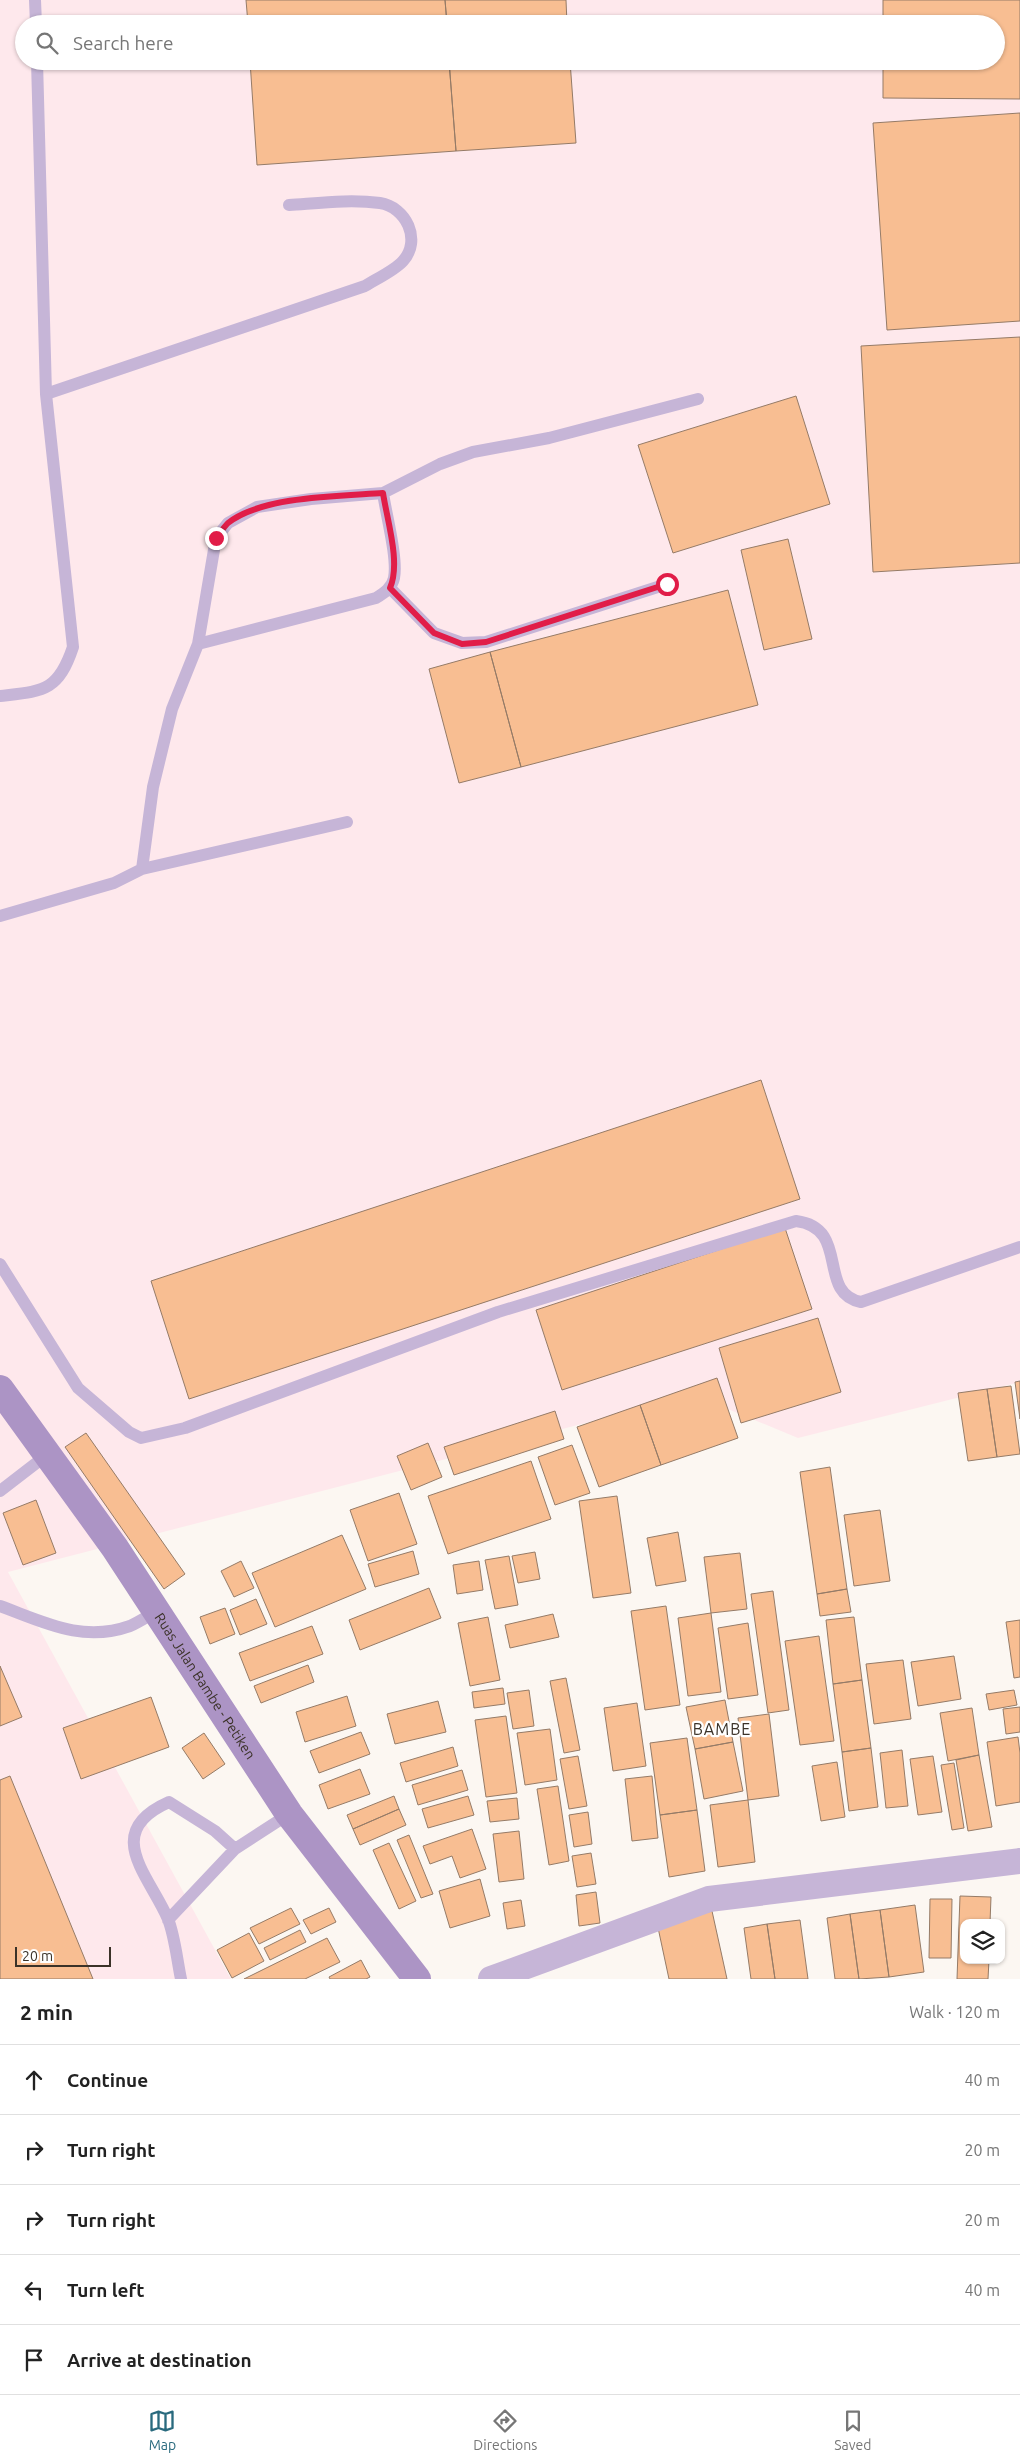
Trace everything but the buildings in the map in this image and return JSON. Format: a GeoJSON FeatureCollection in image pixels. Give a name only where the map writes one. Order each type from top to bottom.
{"type":"FeatureCollection","features":[{"type":"Feature","properties":{"kind":"main road","name":"Ruas Jalan Bambe - Petiken"},"geometry":{"type":"LineString","coordinates":[[0,1389],[116,1548],[289,1814],[417,1979]]}},
{"type":"Feature","properties":{"kind":"street"},"geometry":{"type":"LineString","coordinates":[[491,1979],[709,1900],[1020,1861]]}},
{"type":"Feature","properties":{"kind":"lane"},"geometry":{"type":"LineString","coordinates":[[35,0],[36,15]]}},
{"type":"Feature","properties":{"kind":"lane"},"geometry":{"type":"LineString","coordinates":[[0,696],[41,691],[60,677],[67,666],[73,647],[46,394],[37,70]]}},
{"type":"Feature","properties":{"kind":"lane"},"geometry":{"type":"LineString","coordinates":[[46,394],[365,286],[404,261],[410,247],[411,233],[408,221],[399,210],[382,203],[348,201],[289,205]]}},
{"type":"Feature","properties":{"kind":"lane"},"geometry":{"type":"LineString","coordinates":[[142,869],[153,787],[172,708],[198,644],[216,538],[228,523],[257,507],[311,499],[383,493],[440,464],[473,452],[549,438],[698,399]]}},
{"type":"Feature","properties":{"kind":"lane"},"geometry":{"type":"LineString","coordinates":[[198,644],[376,598],[390,588],[394,579],[395,566],[383,493]]}},
{"type":"Feature","properties":{"kind":"lane"},"geometry":{"type":"LineString","coordinates":[[390,588],[434,633],[462,644],[486,642],[667,584]]}},
{"type":"Feature","properties":{"kind":"lane"},"geometry":{"type":"LineString","coordinates":[[0,916],[114,883],[142,869],[347,822]]}},
{"type":"Feature","properties":{"kind":"lane"},"geometry":{"type":"LineString","coordinates":[[0,1264],[78,1388],[129,1432],[141,1438],[185,1428],[498,1312],[796,1220],[810,1222],[823,1232],[840,1288],[854,1300],[861,1302],[1020,1247]]}},
{"type":"Feature","properties":{"kind":"lane"},"geometry":{"type":"LineString","coordinates":[[0,1491],[48,1454]]}},
{"type":"Feature","properties":{"kind":"lane"},"geometry":{"type":"LineString","coordinates":[[0,1606],[69,1631],[100,1632],[122,1627],[157,1611]]}},
{"type":"Feature","properties":{"kind":"lane"},"geometry":{"type":"LineString","coordinates":[[181,1979],[168,1920],[140,1870],[133,1839],[141,1819],[154,1809],[169,1802],[215,1831],[235,1849]]}},
{"type":"Feature","properties":{"kind":"lane"},"geometry":{"type":"LineString","coordinates":[[168,1920],[235,1849],[289,1814]]}},
{"type":"Feature","properties":{"kind":"shaded area"},"geometry":{"type":"Polygon","coordinates":[[[0,0],[1020,0],[1020,1382],[798,1438],[694,1395],[8,1572],[231,1979],[0,1979],[0,0]]]}},
{"type":"Feature","properties":{"kind":"district","name":"BAMBE"},"geometry":{"type":"Point","coordinates":[722,1729]}},
{"type":"Feature","properties":{"kind":"route"},"geometry":{"type":"LineString","coordinates":[[216,538],[228,523],[257,507],[311,499],[383,493],[395,566],[394,579],[390,588],[434,633],[462,644],[486,642],[667,584]]}}]}
